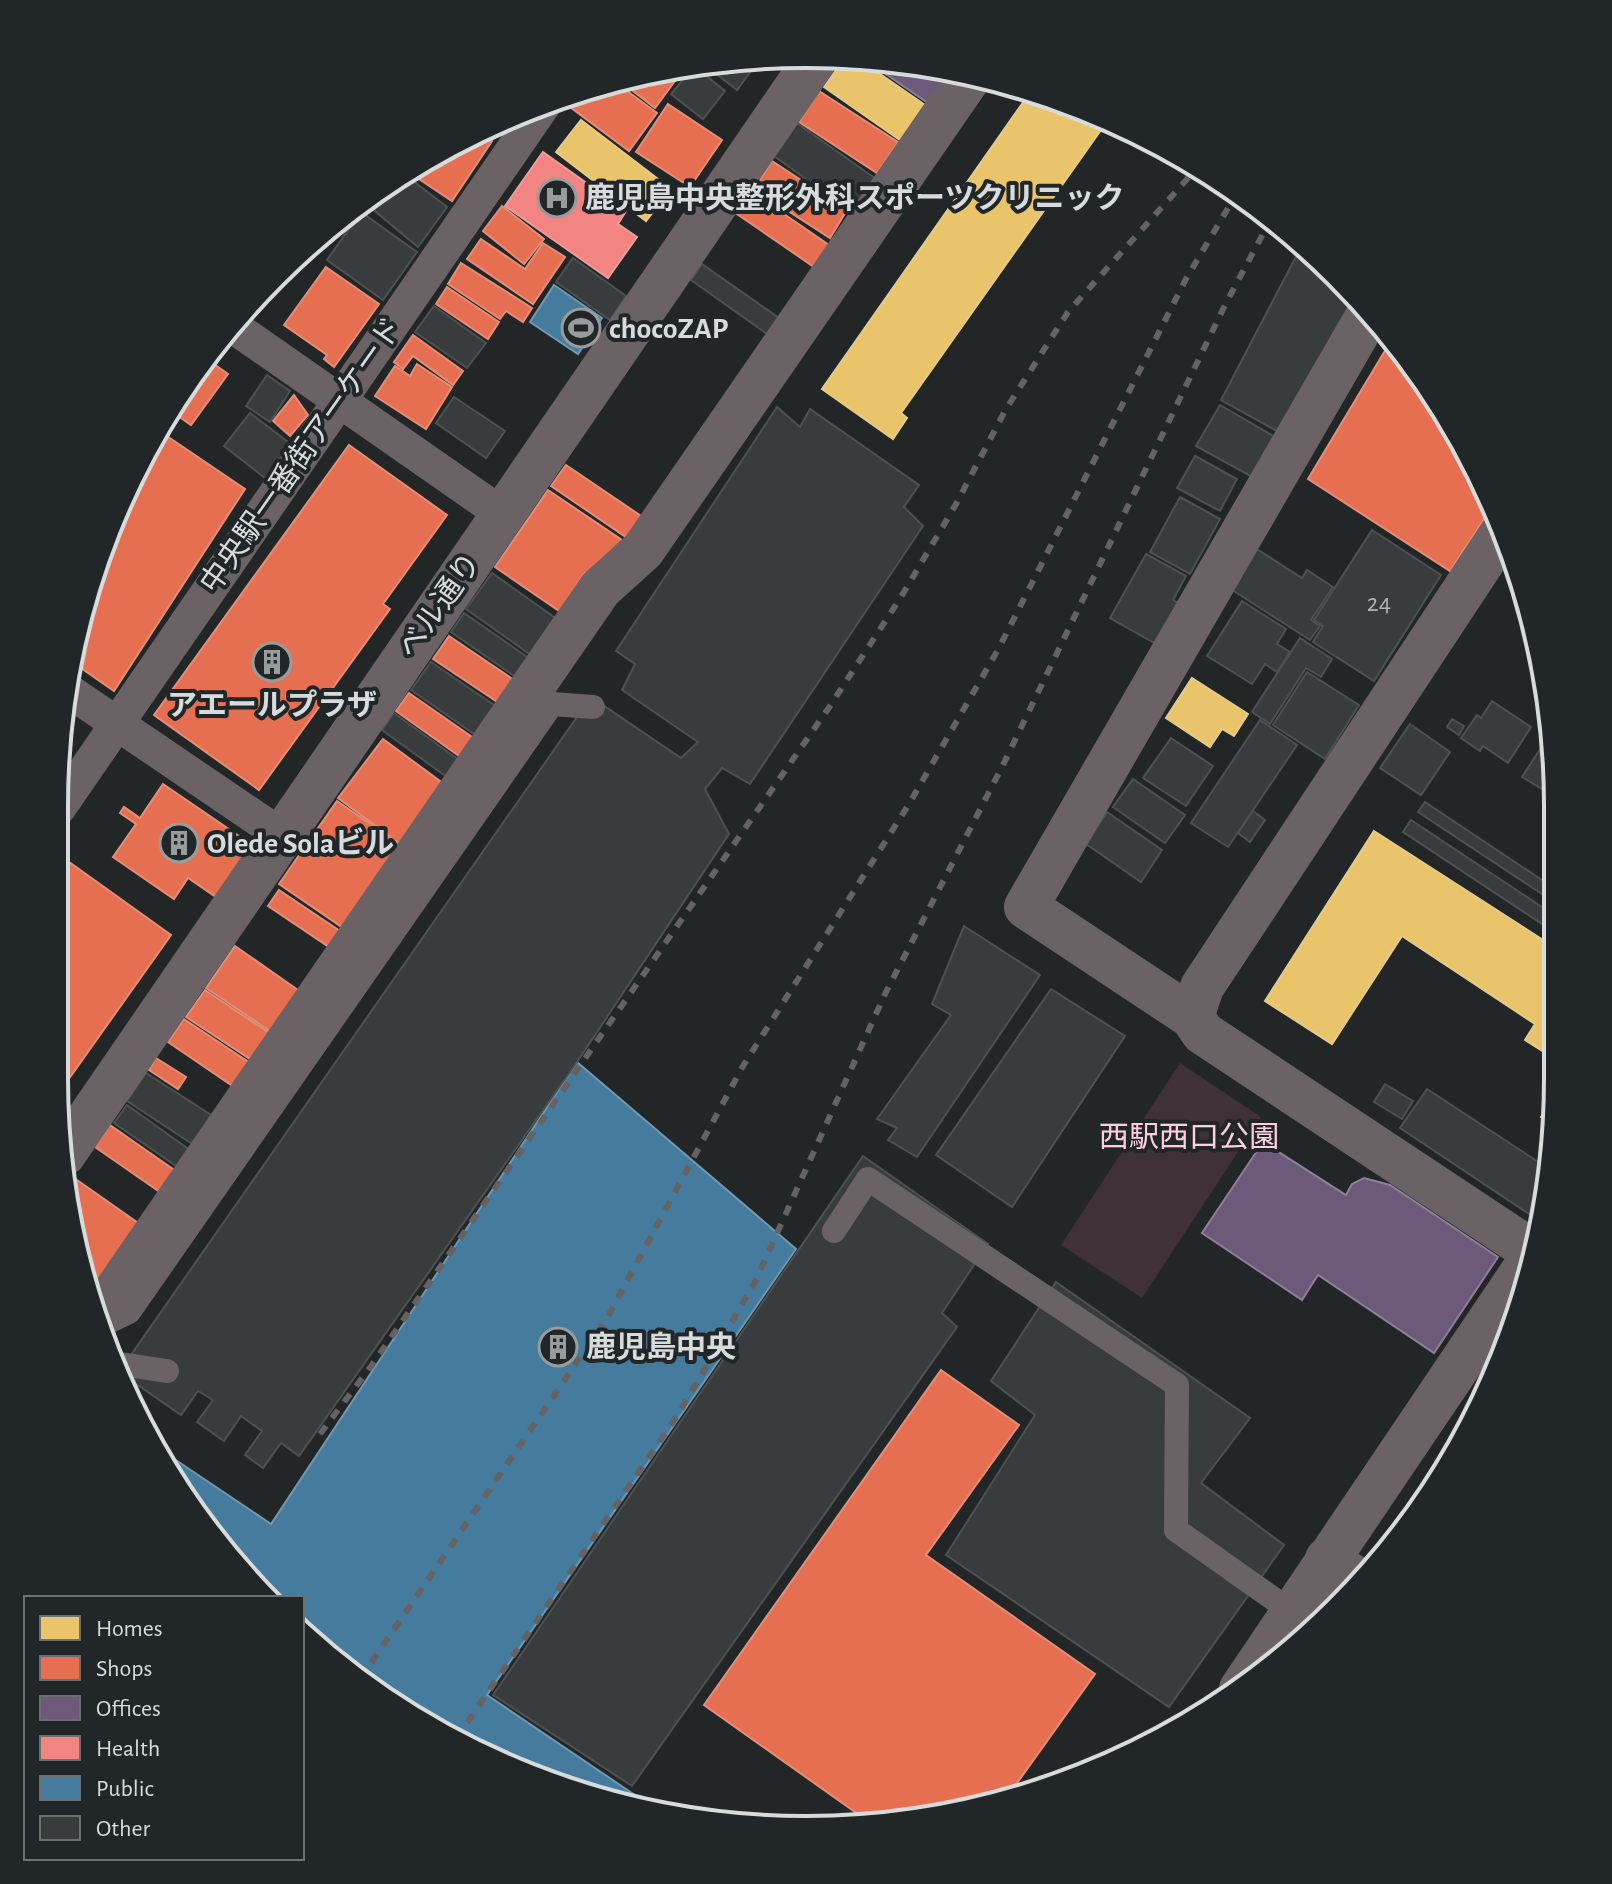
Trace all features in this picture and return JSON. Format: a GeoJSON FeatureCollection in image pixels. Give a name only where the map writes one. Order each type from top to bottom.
{"type":"FeatureCollection","features":[{"type":"Feature","properties":{"kind":"street","name":"ベル通り"},"geometry":{"type":"LineString","coordinates":[[71,1143],[809,68]]}},
{"type":"Feature","properties":{"kind":"street"},"geometry":{"type":"LineString","coordinates":[[105,1307],[600,589],[643,550],[964,85]]}},
{"type":"Feature","properties":{"kind":"street","name":"中央駅一番街アーケード"},"geometry":{"type":"LineString","coordinates":[[69,794],[533,121]]}},
{"type":"Feature","properties":{"kind":"street"},"geometry":{"type":"LineString","coordinates":[[1364,323],[1026,907],[1192,1017],[1203,1033],[1524,1246]]}},
{"type":"Feature","properties":{"kind":"street"},"geometry":{"type":"LineString","coordinates":[[241,332],[502,514]]}},
{"type":"Feature","properties":{"kind":"street"},"geometry":{"type":"LineString","coordinates":[[1192,1017],[1202,987],[1495,543]]}},
{"type":"Feature","properties":{"kind":"street"},"geometry":{"type":"LineString","coordinates":[[76,696],[281,835]]}},
{"type":"Feature","properties":{"kind":"street"},"geometry":{"type":"LineString","coordinates":[[1262,1658],[1292,1612],[1344,1570],[1513,1290]]}},
{"type":"Feature","properties":{"kind":"lane"},"geometry":{"type":"LineString","coordinates":[[109,1321],[129,1312],[552,704],[593,707]]}},
{"type":"Feature","properties":{"kind":"lane"},"geometry":{"type":"LineString","coordinates":[[834,1231],[868,1179],[1041,1291],[1177,1385],[1176,1530],[1292,1612]]}},
{"type":"Feature","properties":{"kind":"lane"},"geometry":{"type":"LineString","coordinates":[[126,1365],[167,1371]]}},
{"type":"Feature","properties":{"kind":"green space","name":"西駅西口公園"},"geometry":{"type":"Polygon","coordinates":[[[1180,1063],[1261,1117],[1142,1298],[1061,1245],[1180,1063]]]}},
{"type":"Feature","properties":{"kind":"building: Homes"},"geometry":{"type":"Polygon","coordinates":[[[837,69],[877,72],[925,105],[900,140],[824,87],[837,69]]]}},
{"type":"Feature","properties":{"kind":"building: Homes"},"geometry":{"type":"Polygon","coordinates":[[[1024,101],[1101,130],[901,413],[907,418],[893,439],[822,389],[1024,101]]]}},
{"type":"Feature","properties":{"kind":"building: Homes"},"geometry":{"type":"Polygon","coordinates":[[[581,120],[671,189],[646,221],[556,152],[581,120]]]}},
{"type":"Feature","properties":{"kind":"building: Homes"},"geometry":{"type":"Polygon","coordinates":[[[1192,678],[1248,714],[1234,736],[1222,729],[1210,747],[1166,718],[1192,678]]]}},
{"type":"Feature","properties":{"kind":"building: Homes"},"geometry":{"type":"Polygon","coordinates":[[[1374,831],[1544,941],[1544,1052],[1525,1040],[1535,1024],[1402,936],[1332,1044],[1265,1001],[1374,831]]]}},
{"type":"Feature","properties":{"kind":"building: Shops"},"geometry":{"type":"Polygon","coordinates":[[[674,80],[675,81],[655,108],[631,89],[674,80]]]}},
{"type":"Feature","properties":{"kind":"building: Shops"},"geometry":{"type":"Polygon","coordinates":[[[626,90],[657,113],[629,151],[570,107],[626,90]]]}},
{"type":"Feature","properties":{"kind":"building: Shops"},"geometry":{"type":"Polygon","coordinates":[[[819,91],[898,142],[877,173],[799,122],[819,91]]]}},
{"type":"Feature","properties":{"kind":"building: Shops"},"geometry":{"type":"Polygon","coordinates":[[[668,104],[722,140],[690,187],[636,152],[668,104]]]}},
{"type":"Feature","properties":{"kind":"building: Shops"},"geometry":{"type":"Polygon","coordinates":[[[492,141],[452,201],[418,178],[480,144],[492,141]]]}},
{"type":"Feature","properties":{"kind":"building: Shops"},"geometry":{"type":"Polygon","coordinates":[[[772,161],[847,210],[830,238],[754,189],[772,161]]]}},
{"type":"Feature","properties":{"kind":"building: Shops"},"geometry":{"type":"Polygon","coordinates":[[[752,192],[829,245],[814,267],[737,214],[752,192]]]}},
{"type":"Feature","properties":{"kind":"building: Shops"},"geometry":{"type":"Polygon","coordinates":[[[502,206],[544,239],[524,264],[483,231],[502,206]]]}},
{"type":"Feature","properties":{"kind":"building: Shops"},"geometry":{"type":"Polygon","coordinates":[[[481,239],[525,269],[543,243],[565,257],[533,304],[467,259],[481,239]]]}},
{"type":"Feature","properties":{"kind":"building: Shops"},"geometry":{"type":"Polygon","coordinates":[[[461,263],[532,308],[523,322],[506,311],[500,319],[448,284],[461,263]]]}},
{"type":"Feature","properties":{"kind":"building: Shops"},"geometry":{"type":"Polygon","coordinates":[[[326,267],[379,304],[334,367],[324,359],[327,355],[284,325],[326,267]]]}},
{"type":"Feature","properties":{"kind":"building: Shops"},"geometry":{"type":"Polygon","coordinates":[[[447,287],[499,322],[488,339],[436,304],[447,287]]]}},
{"type":"Feature","properties":{"kind":"building: Shops"},"geometry":{"type":"Polygon","coordinates":[[[413,335],[463,371],[453,385],[413,356],[403,369],[394,362],[413,335]]]}},
{"type":"Feature","properties":{"kind":"building: Shops"},"geometry":{"type":"Polygon","coordinates":[[[1385,350],[1420,396],[1445,437],[1485,518],[1450,571],[1308,479],[1385,350]]]}},
{"type":"Feature","properties":{"kind":"building: Shops"},"geometry":{"type":"Polygon","coordinates":[[[417,364],[452,387],[426,429],[375,396],[395,366],[410,376],[417,364]]]}},
{"type":"Feature","properties":{"kind":"building: Shops"},"geometry":{"type":"Polygon","coordinates":[[[215,365],[228,374],[191,425],[179,417],[215,365]]]}},
{"type":"Feature","properties":{"kind":"building: Shops"},"geometry":{"type":"Polygon","coordinates":[[[294,395],[308,415],[290,436],[273,421],[294,395]]]}},
{"type":"Feature","properties":{"kind":"building: Shops"},"geometry":{"type":"Polygon","coordinates":[[[167,436],[245,489],[114,691],[81,668],[82,662],[107,569],[124,524],[167,436]]]}},
{"type":"Feature","properties":{"kind":"building: Shops","name":"アエールプラザ"},"geometry":{"type":"Polygon","coordinates":[[[349,445],[447,515],[383,604],[390,609],[259,790],[154,715],[349,445]]]}},
{"type":"Feature","properties":{"kind":"building: Shops"},"geometry":{"type":"Polygon","coordinates":[[[566,465],[647,520],[633,542],[551,486],[566,465]]]}},
{"type":"Feature","properties":{"kind":"building: Shops"},"geometry":{"type":"Polygon","coordinates":[[[548,490],[631,546],[592,578],[585,573],[568,598],[565,615],[495,567],[548,490]]]}},
{"type":"Feature","properties":{"kind":"building: Shops"},"geometry":{"type":"Polygon","coordinates":[[[449,636],[517,682],[502,705],[433,659],[449,636]]]}},
{"type":"Feature","properties":{"kind":"building: Shops"},"geometry":{"type":"Polygon","coordinates":[[[409,693],[475,739],[462,758],[396,711],[409,693]]]}},
{"type":"Feature","properties":{"kind":"building: Shops"},"geometry":{"type":"Polygon","coordinates":[[[383,739],[444,784],[400,844],[338,798],[383,739]]]}},
{"type":"Feature","properties":{"kind":"building: Shops","name":"Olede Solaビル"},"geometry":{"type":"Polygon","coordinates":[[[163,784],[239,836],[230,849],[243,857],[216,897],[188,878],[174,899],[113,857],[136,824],[120,813],[124,807],[140,818],[163,784]]]}},
{"type":"Feature","properties":{"kind":"building: Shops"},"geometry":{"type":"Polygon","coordinates":[[[337,801],[407,849],[349,932],[279,884],[337,801]]]}},
{"type":"Feature","properties":{"kind":"building: Shops"},"geometry":{"type":"Polygon","coordinates":[[[68,861],[171,935],[68,1080],[68,861]]]}},
{"type":"Feature","properties":{"kind":"building: Shops"},"geometry":{"type":"Polygon","coordinates":[[[279,890],[346,935],[335,951],[268,906],[279,890]]]}},
{"type":"Feature","properties":{"kind":"building: Shops"},"geometry":{"type":"Polygon","coordinates":[[[235,946],[305,995],[277,1036],[206,988],[235,946]]]}},
{"type":"Feature","properties":{"kind":"building: Shops"},"geometry":{"type":"Polygon","coordinates":[[[205,990],[274,1036],[256,1063],[186,1017],[205,990]]]}},
{"type":"Feature","properties":{"kind":"building: Shops"},"geometry":{"type":"Polygon","coordinates":[[[184,1019],[256,1067],[240,1091],[168,1042],[184,1019]]]}},
{"type":"Feature","properties":{"kind":"building: Shops"},"geometry":{"type":"Polygon","coordinates":[[[156,1058],[186,1077],[178,1089],[149,1070],[156,1058]]]}},
{"type":"Feature","properties":{"kind":"building: Shops"},"geometry":{"type":"Polygon","coordinates":[[[110,1125],[180,1174],[164,1195],[95,1147],[110,1125]]]}},
{"type":"Feature","properties":{"kind":"building: Shops"},"geometry":{"type":"Polygon","coordinates":[[[77,1180],[141,1225],[101,1281],[93,1269],[77,1180]]]}},
{"type":"Feature","properties":{"kind":"building: Shops"},"geometry":{"type":"Polygon","coordinates":[[[941,1370],[1019,1425],[926,1555],[1095,1674],[1015,1785],[950,1802],[857,1814],[704,1705],[941,1370]]]}},
{"type":"Feature","properties":{"kind":"building: Offices"},"geometry":{"type":"Polygon","coordinates":[[[884,72],[947,81],[931,105],[884,72]]]}},
{"type":"Feature","properties":{"kind":"building: Offices"},"geometry":{"type":"Polygon","coordinates":[[[1263,1142],[1346,1195],[1352,1184],[1364,1178],[1390,1185],[1498,1257],[1434,1353],[1318,1275],[1302,1300],[1202,1233],[1263,1142]]]}},
{"type":"Feature","properties":{"kind":"building: Health"},"geometry":{"type":"Polygon","coordinates":[[[543,152],[626,211],[618,224],[637,237],[608,278],[505,206],[543,152]]]}},
{"type":"Feature","properties":{"kind":"building: Public"},"geometry":{"type":"Polygon","coordinates":[[[554,285],[602,318],[578,354],[530,322],[554,285]]]}},
{"type":"Feature","properties":{"kind":"building: Public","name":"鹿児島中央"},"geometry":{"type":"Polygon","coordinates":[[[577,1062],[796,1249],[487,1695],[636,1796],[569,1777],[524,1760],[480,1740],[396,1692],[304,1619],[304,1596],[280,1596],[221,1527],[174,1459],[271,1524],[577,1062]]]}},
{"type":"Feature","properties":{"kind":"building: Other"},"geometry":{"type":"Polygon","coordinates":[[[751,71],[737,90],[716,74],[751,71]]]}},
{"type":"Feature","properties":{"kind":"building: Other"},"geometry":{"type":"Polygon","coordinates":[[[705,75],[725,91],[703,119],[671,94],[684,78],[705,75]]]}},
{"type":"Feature","properties":{"kind":"building: Other"},"geometry":{"type":"Polygon","coordinates":[[[797,123],[876,179],[852,212],[774,156],[797,123]]]}},
{"type":"Feature","properties":{"kind":"building: Other"},"geometry":{"type":"Polygon","coordinates":[[[414,181],[447,207],[418,247],[373,209],[414,181]]]}},
{"type":"Feature","properties":{"kind":"building: Other"},"geometry":{"type":"Polygon","coordinates":[[[365,215],[417,252],[383,300],[327,260],[352,225],[365,215]]]}},
{"type":"Feature","properties":{"kind":"building: Other"},"geometry":{"type":"Polygon","coordinates":[[[1297,255],[1353,311],[1282,434],[1221,400],[1297,255]]]}},
{"type":"Feature","properties":{"kind":"building: Other"},"geometry":{"type":"Polygon","coordinates":[[[573,258],[626,296],[610,320],[556,282],[573,258]]]}},
{"type":"Feature","properties":{"kind":"building: Other"},"geometry":{"type":"Polygon","coordinates":[[[702,264],[779,318],[767,334],[691,280],[702,264]]]}},
{"type":"Feature","properties":{"kind":"building: Other"},"geometry":{"type":"Polygon","coordinates":[[[434,306],[486,343],[467,368],[415,332],[434,306]]]}},
{"type":"Feature","properties":{"kind":"building: Other"},"geometry":{"type":"Polygon","coordinates":[[[267,375],[290,391],[270,422],[246,406],[267,375]]]}},
{"type":"Feature","properties":{"kind":"building: Other"},"geometry":{"type":"Polygon","coordinates":[[[454,397],[505,431],[486,458],[436,423],[454,397]]]}},
{"type":"Feature","properties":{"kind":"building: Other"},"geometry":{"type":"Polygon","coordinates":[[[1220,405],[1277,438],[1254,478],[1196,446],[1220,405]]]}},
{"type":"Feature","properties":{"kind":"building: Other"},"geometry":{"type":"Polygon","coordinates":[[[777,407],[800,427],[810,409],[919,485],[904,507],[923,526],[750,784],[722,768],[705,789],[729,834],[577,1062],[299,1456],[281,1443],[263,1468],[245,1455],[262,1431],[241,1416],[224,1441],[197,1422],[213,1400],[198,1391],[181,1415],[134,1383],[125,1363],[591,697],[681,758],[698,742],[622,690],[635,664],[616,651],[777,407]]]}},
{"type":"Feature","properties":{"kind":"building: Other"},"geometry":{"type":"Polygon","coordinates":[[[250,413],[292,445],[265,478],[224,446],[250,413]]]}},
{"type":"Feature","properties":{"kind":"building: Other"},"geometry":{"type":"Polygon","coordinates":[[[1195,456],[1237,479],[1220,511],[1177,488],[1195,456]]]}},
{"type":"Feature","properties":{"kind":"building: Other"},"geometry":{"type":"Polygon","coordinates":[[[1180,497],[1220,519],[1190,574],[1150,552],[1180,497]]]}},
{"type":"Feature","properties":{"kind":"building: Other"},"geometry":{"type":"Polygon","coordinates":[[[1372,530],[1441,575],[1374,681],[1313,642],[1323,626],[1314,620],[1372,530]]]}},
{"type":"Feature","properties":{"kind":"building: Other"},"geometry":{"type":"Polygon","coordinates":[[[1252,546],[1302,578],[1307,570],[1333,587],[1311,620],[1320,626],[1310,640],[1226,586],[1252,546]]]}},
{"type":"Feature","properties":{"kind":"building: Other"},"geometry":{"type":"Polygon","coordinates":[[[1146,554],[1186,576],[1173,600],[1180,604],[1156,644],[1110,618],[1146,554]]]}},
{"type":"Feature","properties":{"kind":"building: Other"},"geometry":{"type":"Polygon","coordinates":[[[492,573],[561,622],[535,658],[466,609],[492,573]]]}},
{"type":"Feature","properties":{"kind":"building: Other"},"geometry":{"type":"Polygon","coordinates":[[[1242,601],[1286,629],[1277,644],[1290,652],[1277,672],[1265,664],[1252,684],[1207,656],[1242,601]]]}},
{"type":"Feature","properties":{"kind":"building: Other"},"geometry":{"type":"Polygon","coordinates":[[[464,613],[533,661],[520,680],[451,632],[464,613]]]}},
{"type":"Feature","properties":{"kind":"building: Other"},"geometry":{"type":"Polygon","coordinates":[[[1300,638],[1332,659],[1321,677],[1306,668],[1270,724],[1252,712],[1300,638]]]}},
{"type":"Feature","properties":{"kind":"building: Other"},"geometry":{"type":"Polygon","coordinates":[[[431,662],[497,707],[477,736],[411,690],[431,662]]]}},
{"type":"Feature","properties":{"kind":"building: Other"},"geometry":{"type":"Polygon","coordinates":[[[1307,672],[1359,705],[1325,759],[1273,725],[1307,672]]]}},
{"type":"Feature","properties":{"kind":"building: Other"},"geometry":{"type":"Polygon","coordinates":[[[1492,701],[1531,727],[1508,763],[1483,746],[1480,751],[1461,738],[1477,715],[1481,718],[1492,701]]]}},
{"type":"Feature","properties":{"kind":"building: Other"},"geometry":{"type":"Polygon","coordinates":[[[394,713],[463,763],[451,780],[382,730],[394,713]]]}},
{"type":"Feature","properties":{"kind":"building: Other"},"geometry":{"type":"Polygon","coordinates":[[[1452,719],[1464,726],[1459,735],[1447,727],[1452,719]]]}},
{"type":"Feature","properties":{"kind":"building: Other"},"geometry":{"type":"Polygon","coordinates":[[[1260,720],[1297,745],[1228,847],[1191,823],[1260,720]]]}},
{"type":"Feature","properties":{"kind":"building: Other"},"geometry":{"type":"Polygon","coordinates":[[[1410,724],[1450,752],[1421,795],[1380,768],[1410,724]]]}},
{"type":"Feature","properties":{"kind":"building: Other"},"geometry":{"type":"Polygon","coordinates":[[[1171,738],[1213,766],[1186,806],[1143,778],[1171,738]]]}},
{"type":"Feature","properties":{"kind":"building: Other"},"geometry":{"type":"Polygon","coordinates":[[[1541,748],[1543,790],[1522,777],[1541,748]]]}},
{"type":"Feature","properties":{"kind":"building: Other"},"geometry":{"type":"Polygon","coordinates":[[[1133,779],[1185,815],[1165,843],[1113,807],[1133,779]]]}},
{"type":"Feature","properties":{"kind":"building: Other"},"geometry":{"type":"Polygon","coordinates":[[[1425,802],[1544,881],[1544,895],[1418,812],[1425,802]]]}},
{"type":"Feature","properties":{"kind":"building: Other"},"geometry":{"type":"Polygon","coordinates":[[[1253,811],[1265,820],[1250,842],[1238,833],[1253,811]]]}},
{"type":"Feature","properties":{"kind":"building: Other"},"geometry":{"type":"Polygon","coordinates":[[[1107,812],[1162,850],[1141,882],[1086,844],[1107,812]]]}},
{"type":"Feature","properties":{"kind":"building: Other"},"geometry":{"type":"Polygon","coordinates":[[[1411,820],[1544,908],[1544,925],[1403,832],[1411,820]]]}},
{"type":"Feature","properties":{"kind":"building: Other"},"geometry":{"type":"Polygon","coordinates":[[[964,926],[1040,975],[917,1157],[888,1140],[897,1128],[877,1119],[951,1015],[932,1004],[964,926]]]}},
{"type":"Feature","properties":{"kind":"building: Other"},"geometry":{"type":"Polygon","coordinates":[[[1051,989],[1125,1036],[1012,1207],[936,1155],[1051,989]]]}},
{"type":"Feature","properties":{"kind":"building: Other"},"geometry":{"type":"Polygon","coordinates":[[[146,1073],[219,1120],[200,1149],[127,1101],[146,1073]]]}},
{"type":"Feature","properties":{"kind":"building: Other"},"geometry":{"type":"Polygon","coordinates":[[[1385,1084],[1413,1101],[1402,1119],[1374,1102],[1385,1084]]]}},
{"type":"Feature","properties":{"kind":"building: Other"},"geometry":{"type":"Polygon","coordinates":[[[1427,1089],[1539,1162],[1531,1215],[1400,1128],[1427,1089]]]}},
{"type":"Feature","properties":{"kind":"building: Other"},"geometry":{"type":"Polygon","coordinates":[[[127,1105],[194,1153],[182,1170],[114,1123],[127,1105]]]}},
{"type":"Feature","properties":{"kind":"building: Other"},"geometry":{"type":"Polygon","coordinates":[[[863,1156],[988,1244],[942,1313],[957,1327],[632,1786],[493,1695],[863,1156]]]}},
{"type":"Feature","properties":{"kind":"building: Other"},"geometry":{"type":"Polygon","coordinates":[[[1056,1282],[1250,1418],[1201,1483],[1284,1545],[1169,1707],[946,1555],[1035,1415],[991,1381],[1056,1282]]]}},
{"type":"Feature","properties":{"kind":"railway"},"geometry":{"type":"LineString","coordinates":[[320,1434],[372,1365],[830,706],[901,597],[955,506],[1006,409],[1068,312],[1190,176]]}},
{"type":"Feature","properties":{"kind":"railway"},"geometry":{"type":"LineString","coordinates":[[366,1670],[607,1318],[743,1066],[909,804],[999,648],[1186,279],[1231,203]]}},
{"type":"Feature","properties":{"kind":"railway"},"geometry":{"type":"LineString","coordinates":[[462,1730],[679,1413],[755,1282],[885,994],[1002,767],[1225,305],[1265,229]]}},
{"type":"Feature","properties":{"kind":"place","name":"鹿児島中央整形外科スポーツクリニック"},"geometry":{"type":"Point","coordinates":[557,198]}},
{"type":"Feature","properties":{"kind":"place","name":"chocoZAP"},"geometry":{"type":"Point","coordinates":[581,328]}},
{"type":"Feature","properties":{"kind":"place","name":"アエールプラザ"},"geometry":{"type":"Point","coordinates":[272,662]}},
{"type":"Feature","properties":{"kind":"place","name":"Olede Solaビル"},"geometry":{"type":"Point","coordinates":[179,843]}},
{"type":"Feature","properties":{"kind":"place","name":"鹿児島中央"},"geometry":{"type":"Point","coordinates":[558,1347]}}]}
